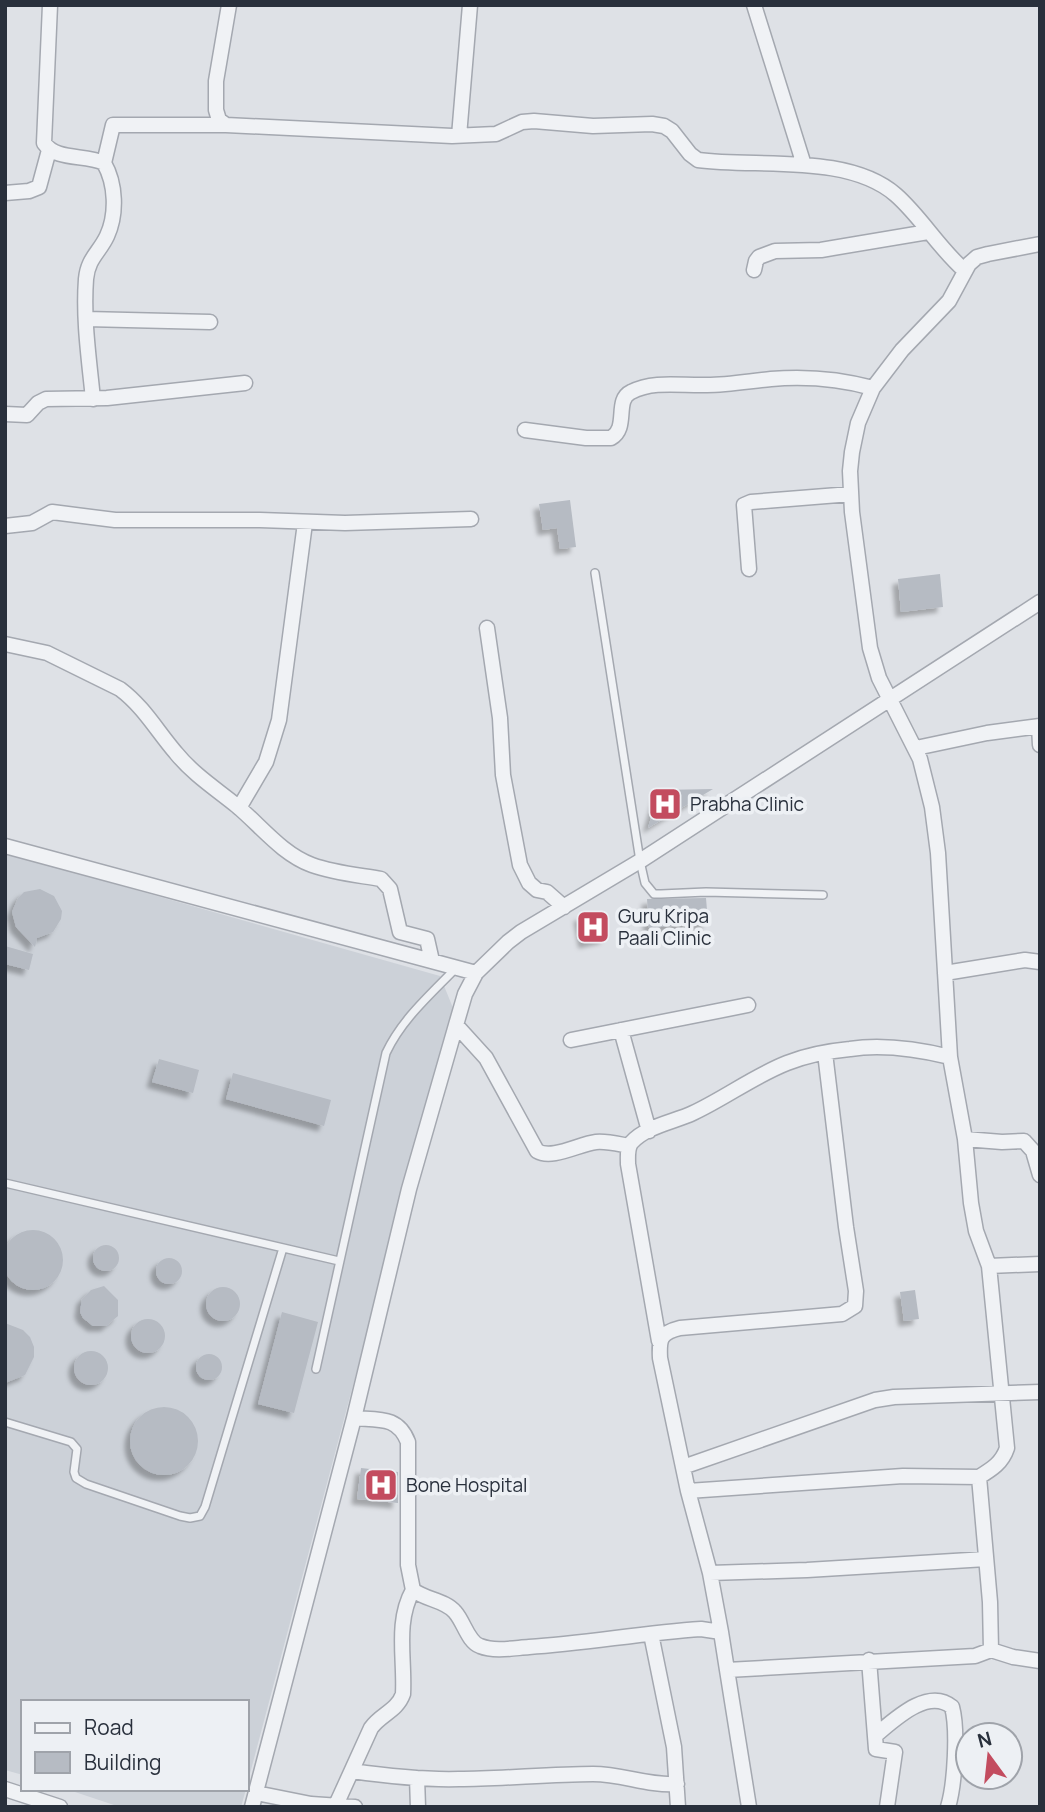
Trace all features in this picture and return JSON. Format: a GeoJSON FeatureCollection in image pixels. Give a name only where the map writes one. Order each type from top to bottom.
{"type":"FeatureCollection","features":[{"type":"Feature","properties":{"kind":"street"},"geometry":{"type":"LineString","coordinates":[[50,5],[44,143],[49,150],[58,154],[95,159],[104,163],[111,175],[112,215],[106,239],[90,261],[86,293],[93,398]]}},
{"type":"Feature","properties":{"kind":"street"},"geometry":{"type":"LineString","coordinates":[[226,125],[219,120],[215,98],[229,5]]}},
{"type":"Feature","properties":{"kind":"street"},"geometry":{"type":"LineString","coordinates":[[459,136],[470,5]]}},
{"type":"Feature","properties":{"kind":"street"},"geometry":{"type":"LineString","coordinates":[[754,5],[804,165]]}},
{"type":"Feature","properties":{"kind":"street"},"geometry":{"type":"LineString","coordinates":[[104,163],[113,125],[226,125],[459,136],[496,134],[522,122],[534,121],[593,126],[652,124],[672,131],[698,160],[804,165],[850,173],[883,185],[907,206],[945,253],[964,270]]}},
{"type":"Feature","properties":{"kind":"street"},"geometry":{"type":"LineString","coordinates":[[5,193],[29,191],[39,187],[49,150]]}},
{"type":"Feature","properties":{"kind":"street"},"geometry":{"type":"LineString","coordinates":[[754,270],[755,261],[759,257],[775,251],[821,250],[928,232]]}},
{"type":"Feature","properties":{"kind":"street"},"geometry":{"type":"LineString","coordinates":[[688,1491],[939,1475],[979,1476],[995,1467],[1007,1448],[989,1266],[979,1244],[973,1217],[965,1139],[950,1057],[936,834],[927,779],[916,748],[879,678],[870,648],[850,494],[850,471],[854,438],[873,388],[902,350],[949,301],[964,270],[977,257],[1040,244]]}},
{"type":"Feature","properties":{"kind":"street"},"geometry":{"type":"LineString","coordinates":[[86,319],[210,322]]}},
{"type":"Feature","properties":{"kind":"street"},"geometry":{"type":"LineString","coordinates":[[525,430],[586,438],[611,438],[620,429],[624,398],[628,393],[655,386],[707,386],[800,377],[836,380],[873,388]]}},
{"type":"Feature","properties":{"kind":"street"},"geometry":{"type":"LineString","coordinates":[[5,414],[27,415],[46,399],[93,398],[245,383]]}},
{"type":"Feature","properties":{"kind":"street"},"geometry":{"type":"LineString","coordinates":[[748,569],[744,505],[751,502],[850,494]]}},
{"type":"Feature","properties":{"kind":"street"},"geometry":{"type":"LineString","coordinates":[[5,526],[32,523],[52,512],[115,520],[260,520],[305,523],[471,519]]}},
{"type":"Feature","properties":{"kind":"street"},"geometry":{"type":"LineString","coordinates":[[239,807],[265,762],[275,736],[305,523]]}},
{"type":"Feature","properties":{"kind":"street"},"geometry":{"type":"LineString","coordinates":[[355,1807],[254,1800],[354,1418],[409,1189],[465,994],[476,973],[508,942],[640,861],[1040,602]]}},
{"type":"Feature","properties":{"kind":"street"},"geometry":{"type":"LineString","coordinates":[[487,628],[500,718],[503,775],[520,865],[529,883],[537,890],[547,892],[564,907]]}},
{"type":"Feature","properties":{"kind":"street"},"geometry":{"type":"LineString","coordinates":[[5,644],[47,653],[120,689],[144,710],[186,764],[239,807],[283,848],[310,864],[381,879],[387,883],[400,932],[427,939],[432,961]]}},
{"type":"Feature","properties":{"kind":"street"},"geometry":{"type":"LineString","coordinates":[[916,748],[987,733],[1039,726],[1040,746]]}},
{"type":"Feature","properties":{"kind":"street"},"geometry":{"type":"LineString","coordinates":[[5,846],[476,973]]}},
{"type":"Feature","properties":{"kind":"street"},"geometry":{"type":"LineString","coordinates":[[945,973],[1025,960],[1040,962]]}},
{"type":"Feature","properties":{"kind":"street"},"geometry":{"type":"LineString","coordinates":[[571,1040],[748,1005]]}},
{"type":"Feature","properties":{"kind":"street"},"geometry":{"type":"LineString","coordinates":[[456,1025],[486,1058],[537,1151],[542,1154],[594,1142],[629,1146],[649,1131],[692,1114],[787,1063],[825,1053],[879,1047],[918,1049],[950,1057]]}},
{"type":"Feature","properties":{"kind":"street"},"geometry":{"type":"LineString","coordinates":[[621,1030],[649,1131]]}},
{"type":"Feature","properties":{"kind":"street"},"geometry":{"type":"LineString","coordinates":[[659,1342],[667,1332],[680,1328],[842,1314],[855,1306],[856,1291],[825,1053]]}},
{"type":"Feature","properties":{"kind":"street"},"geometry":{"type":"LineString","coordinates":[[965,1139],[1024,1141],[1034,1150],[1040,1175]]}},
{"type":"Feature","properties":{"kind":"street"},"geometry":{"type":"LineString","coordinates":[[629,1146],[628,1164],[660,1358],[688,1491],[710,1573],[749,1807]]}},
{"type":"Feature","properties":{"kind":"street"},"geometry":{"type":"LineString","coordinates":[[989,1266],[1040,1264]]}},
{"type":"Feature","properties":{"kind":"street"},"geometry":{"type":"LineString","coordinates":[[683,1467],[875,1400],[894,1396],[1040,1392]]}},
{"type":"Feature","properties":{"kind":"street"},"geometry":{"type":"LineString","coordinates":[[354,1418],[393,1422],[403,1430],[408,1442],[408,1564],[413,1590],[422,1597],[450,1607],[466,1627],[473,1642],[479,1646],[492,1648],[568,1644],[701,1629],[721,1632]]}},
{"type":"Feature","properties":{"kind":"street"},"geometry":{"type":"LineString","coordinates":[[979,1476],[991,1650]]}},
{"type":"Feature","properties":{"kind":"street"},"geometry":{"type":"LineString","coordinates":[[710,1573],[986,1559]]}},
{"type":"Feature","properties":{"kind":"street"},"geometry":{"type":"LineString","coordinates":[[336,1805],[376,1719],[400,1703],[403,1695],[402,1621],[405,1603],[413,1590]]}},
{"type":"Feature","properties":{"kind":"street"},"geometry":{"type":"LineString","coordinates":[[651,1634],[674,1748],[678,1807]]}},
{"type":"Feature","properties":{"kind":"street"},"geometry":{"type":"LineString","coordinates":[[727,1671],[869,1660],[975,1656],[991,1650],[1040,1661]]}},
{"type":"Feature","properties":{"kind":"street"},"geometry":{"type":"LineString","coordinates":[[869,1660],[876,1749],[895,1752],[887,1807]]}},
{"type":"Feature","properties":{"kind":"street"},"geometry":{"type":"LineString","coordinates":[[876,1735],[906,1711],[921,1704],[939,1701],[952,1706],[955,1723],[948,1807]]}},
{"type":"Feature","properties":{"kind":"street"},"geometry":{"type":"LineString","coordinates":[[352,1771],[456,1779],[593,1774],[617,1775],[659,1785],[677,1784]]}},
{"type":"Feature","properties":{"kind":"street"},"geometry":{"type":"LineString","coordinates":[[416,1778],[418,1807]]}},
{"type":"Feature","properties":{"kind":"street"},"geometry":{"type":"LineString","coordinates":[[5,1789],[60,1807]]}},
{"type":"Feature","properties":{"kind":"lane"},"geometry":{"type":"LineString","coordinates":[[595,573],[645,883],[654,894],[706,892],[823,895]]}},
{"type":"Feature","properties":{"kind":"lane"},"geometry":{"type":"LineString","coordinates":[[316,1369],[386,1054],[395,1035],[412,1013],[457,968]]}},
{"type":"Feature","properties":{"kind":"lane"},"geometry":{"type":"LineString","coordinates":[[5,1183],[339,1261]]}},
{"type":"Feature","properties":{"kind":"lane"},"geometry":{"type":"LineString","coordinates":[[5,1423],[71,1442],[77,1449],[74,1472],[76,1478],[86,1484],[180,1516],[200,1516],[205,1507],[283,1248]]}},
{"type":"Feature","properties":{"kind":"shaded area"},"geometry":{"type":"Polygon","coordinates":[[[5,853],[440,976],[453,1008],[248,1781],[248,1700],[21,1700],[21,1774],[5,1770],[5,853]]]}},
{"type":"Feature","properties":{"kind":"shaded area"},"geometry":{"type":"Polygon","coordinates":[[[72,1791],[245,1791],[241,1807],[120,1807],[72,1791]]]}},
{"type":"Feature","properties":{"kind":"building"},"geometry":{"type":"Polygon","coordinates":[[[570,500],[576,547],[560,549],[557,528],[543,530],[539,504],[570,500]]]}},
{"type":"Feature","properties":{"kind":"building"},"geometry":{"type":"Polygon","coordinates":[[[940,574],[943,607],[901,612],[898,579],[940,574]]]}},
{"type":"Feature","properties":{"kind":"building"},"geometry":{"type":"Polygon","coordinates":[[[713,789],[648,828],[659,790],[713,789]]]}},
{"type":"Feature","properties":{"kind":"building"},"geometry":{"type":"Polygon","coordinates":[[[40,889],[54,896],[62,911],[61,919],[53,932],[37,938],[35,947],[16,927],[12,912],[24,892],[40,889]]]}},
{"type":"Feature","properties":{"kind":"building"},"geometry":{"type":"Polygon","coordinates":[[[706,898],[708,923],[649,928],[647,899],[706,898]]]}},
{"type":"Feature","properties":{"kind":"building"},"geometry":{"type":"Polygon","coordinates":[[[602,912],[606,938],[584,943],[579,916],[602,912]]]}},
{"type":"Feature","properties":{"kind":"building"},"geometry":{"type":"Polygon","coordinates":[[[5,946],[33,954],[29,970],[5,964],[5,946]]]}},
{"type":"Feature","properties":{"kind":"building"},"geometry":{"type":"Polygon","coordinates":[[[159,1059],[199,1070],[193,1093],[152,1082],[159,1059]]]}},
{"type":"Feature","properties":{"kind":"building"},"geometry":{"type":"Polygon","coordinates":[[[233,1073],[331,1100],[324,1126],[226,1099],[233,1073]]]}},
{"type":"Feature","properties":{"kind":"building"},"geometry":{"type":"Polygon","coordinates":[[[33,1230],[54,1239],[63,1260],[54,1281],[33,1290],[12,1281],[3,1260],[12,1239],[33,1230]]]}},
{"type":"Feature","properties":{"kind":"building"},"geometry":{"type":"Polygon","coordinates":[[[106,1245],[115,1249],[119,1258],[115,1267],[106,1271],[97,1267],[93,1258],[97,1249],[106,1245]]]}},
{"type":"Feature","properties":{"kind":"building"},"geometry":{"type":"Polygon","coordinates":[[[169,1258],[178,1262],[182,1271],[178,1280],[169,1284],[160,1280],[156,1271],[160,1262],[169,1258]]]}},
{"type":"Feature","properties":{"kind":"building"},"geometry":{"type":"Polygon","coordinates":[[[104,1286],[118,1300],[118,1316],[106,1326],[93,1326],[80,1312],[82,1299],[91,1290],[104,1286]]]}},
{"type":"Feature","properties":{"kind":"building"},"geometry":{"type":"Polygon","coordinates":[[[223,1287],[235,1292],[240,1304],[235,1316],[223,1321],[211,1316],[206,1304],[211,1292],[223,1287]]]}},
{"type":"Feature","properties":{"kind":"building"},"geometry":{"type":"Polygon","coordinates":[[[915,1290],[919,1319],[904,1321],[900,1292],[915,1290]]]}},
{"type":"Feature","properties":{"kind":"building"},"geometry":{"type":"Polygon","coordinates":[[[282,1312],[318,1322],[294,1413],[258,1404],[282,1312]]]}},
{"type":"Feature","properties":{"kind":"building"},"geometry":{"type":"Polygon","coordinates":[[[148,1319],[160,1324],[165,1336],[160,1348],[148,1353],[136,1348],[131,1336],[136,1324],[148,1319]]]}},
{"type":"Feature","properties":{"kind":"building"},"geometry":{"type":"Polygon","coordinates":[[[5,1323],[23,1330],[30,1337],[34,1357],[25,1375],[5,1383],[5,1323]]]}},
{"type":"Feature","properties":{"kind":"building"},"geometry":{"type":"Polygon","coordinates":[[[91,1351],[103,1356],[108,1368],[103,1380],[91,1385],[79,1380],[74,1368],[79,1356],[91,1351]]]}},
{"type":"Feature","properties":{"kind":"building"},"geometry":{"type":"Polygon","coordinates":[[[209,1354],[218,1358],[222,1367],[218,1376],[209,1380],[200,1376],[196,1367],[200,1358],[209,1354]]]}},
{"type":"Feature","properties":{"kind":"building"},"geometry":{"type":"Polygon","coordinates":[[[164,1407],[177,1410],[188,1417],[195,1428],[198,1441],[195,1454],[188,1465],[177,1472],[164,1475],[151,1472],[140,1465],[133,1454],[130,1441],[133,1428],[140,1417],[151,1410],[164,1407]]]}},
{"type":"Feature","properties":{"kind":"building"},"geometry":{"type":"Polygon","coordinates":[[[361,1468],[398,1472],[398,1503],[357,1499],[361,1468]]]}},
{"type":"Feature","properties":{"kind":"place","name":"Prabha Clinic"},"geometry":{"type":"Point","coordinates":[665,804]}},
{"type":"Feature","properties":{"kind":"place","name":"Guru Kripa Paali Clinic"},"geometry":{"type":"Point","coordinates":[593,927]}},
{"type":"Feature","properties":{"kind":"place","name":"Bone Hospital"},"geometry":{"type":"Point","coordinates":[381,1485]}}]}
